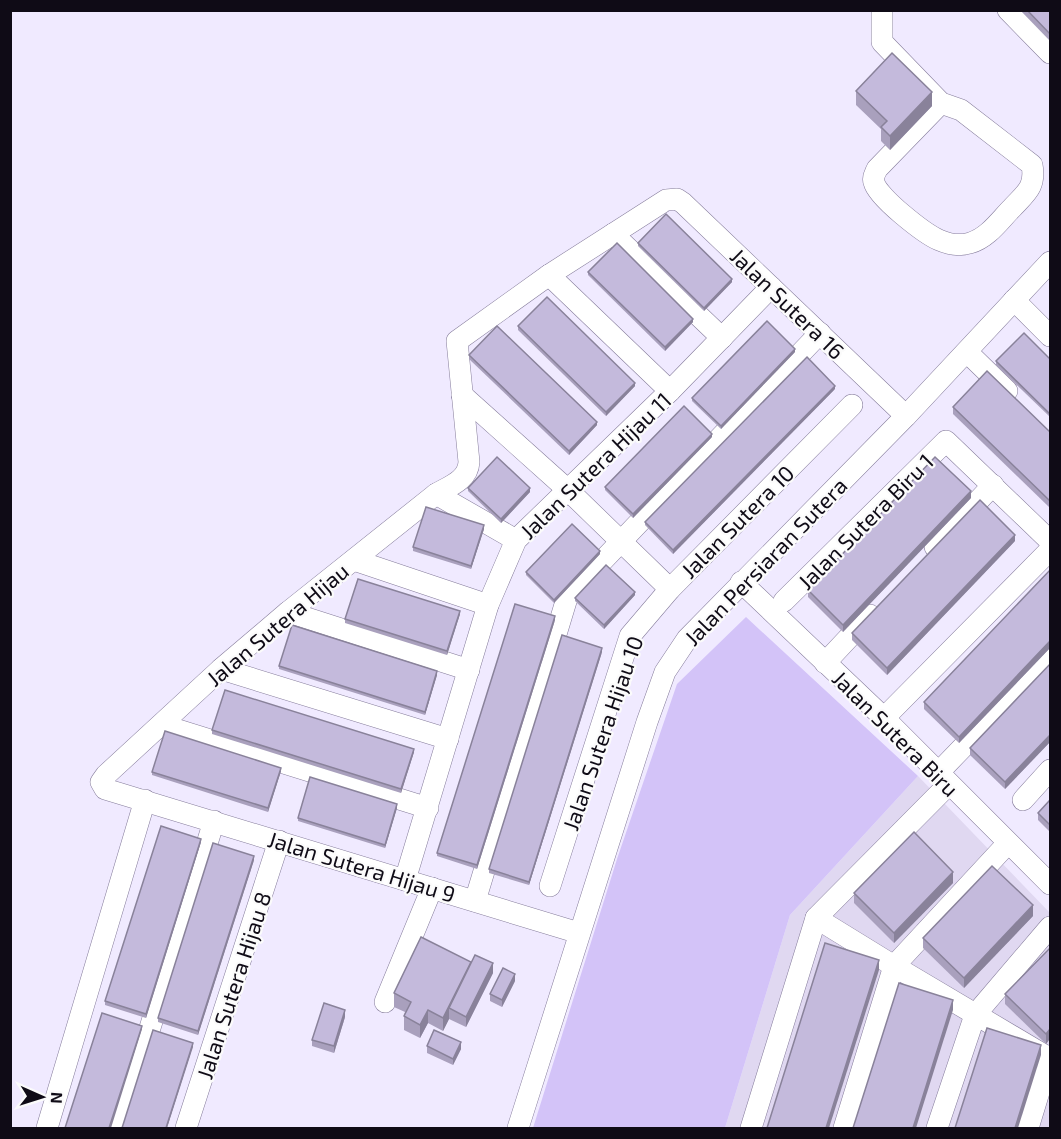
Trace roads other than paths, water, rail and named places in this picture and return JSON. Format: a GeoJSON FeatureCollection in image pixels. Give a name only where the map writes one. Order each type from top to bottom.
{"type":"FeatureCollection","features":[{"type":"Feature","properties":{"kind":"street"},"geometry":{"type":"LineString","coordinates":[[882,10],[882,42],[941,103],[961,110],[1032,165],[1034,175],[1031,187],[987,235],[970,244],[951,244],[936,239],[889,203],[874,185],[873,177],[877,169],[941,103]]}},
{"type":"Feature","properties":{"kind":"street"},"geometry":{"type":"LineString","coordinates":[[1008,10],[1050,53]]}},
{"type":"Feature","properties":{"kind":"street","name":"Jalan Sutera 16"},"geometry":{"type":"LineString","coordinates":[[666,200],[677,199],[683,203],[906,416]]}},
{"type":"Feature","properties":{"kind":"street","name":"Jalan Sutera Hijau"},"geometry":{"type":"LineString","coordinates":[[145,800],[105,789],[101,783],[106,775],[220,669],[436,494],[461,479],[469,468],[457,341],[549,275],[666,200]]}},
{"type":"Feature","properties":{"kind":"street"},"geometry":{"type":"LineString","coordinates":[[613,234],[722,338]]}},
{"type":"Feature","properties":{"kind":"street","name":"Jalan Persiaran Sutera"},"geometry":{"type":"LineString","coordinates":[[518,1128],[665,672],[687,639],[906,416],[1050,262]]}},
{"type":"Feature","properties":{"kind":"street"},"geometry":{"type":"LineString","coordinates":[[549,275],[670,391]]}},
{"type":"Feature","properties":{"kind":"street","name":"Jalan Sutera Hijau 11"},"geometry":{"type":"LineString","coordinates":[[405,880],[488,605],[516,540],[670,391],[771,287]]}},
{"type":"Feature","properties":{"kind":"street"},"geometry":{"type":"LineString","coordinates":[[1014,300],[1050,336]]}},
{"type":"Feature","properties":{"kind":"street"},"geometry":{"type":"LineString","coordinates":[[475,901],[567,598],[820,333]]}},
{"type":"Feature","properties":{"kind":"street"},"geometry":{"type":"LineString","coordinates":[[967,352],[1025,409]]}},
{"type":"Feature","properties":{"kind":"street","name":"Jalan Sutera 10"},"geometry":{"type":"LineString","coordinates":[[462,395],[569,491],[670,589],[852,405]]}},
{"type":"Feature","properties":{"kind":"street","name":"Jalan Sutera Biru 1"},"geometry":{"type":"LineString","coordinates":[[784,602],[946,441],[993,485]]}},
{"type":"Feature","properties":{"kind":"street"},"geometry":{"type":"LineString","coordinates":[[920,563],[993,485],[1050,541]]}},
{"type":"Feature","properties":{"kind":"street"},"geometry":{"type":"LineString","coordinates":[[436,494],[516,540]]}},
{"type":"Feature","properties":{"kind":"street"},"geometry":{"type":"LineString","coordinates":[[884,718],[1050,550]]}},
{"type":"Feature","properties":{"kind":"street"},"geometry":{"type":"LineString","coordinates":[[354,560],[488,605]]}},
{"type":"Feature","properties":{"kind":"street","name":"Jalan Sutera Biru"},"geometry":{"type":"LineString","coordinates":[[741,582],[884,718],[1050,884]]}},
{"type":"Feature","properties":{"kind":"street","name":"Jalan Sutera Hijau 10"},"geometry":{"type":"LineString","coordinates":[[550,886],[630,636],[670,589]]}},
{"type":"Feature","properties":{"kind":"street"},"geometry":{"type":"LineString","coordinates":[[825,663],[887,598]]}},
{"type":"Feature","properties":{"kind":"street"},"geometry":{"type":"LineString","coordinates":[[288,612],[469,670]]}},
{"type":"Feature","properties":{"kind":"street"},"geometry":{"type":"LineString","coordinates":[[751,1128],[816,918],[1050,657]]}},
{"type":"Feature","properties":{"kind":"street"},"geometry":{"type":"LineString","coordinates":[[220,669],[448,739]]}},
{"type":"Feature","properties":{"kind":"street"},"geometry":{"type":"LineString","coordinates":[[162,724],[428,808]]}},
{"type":"Feature","properties":{"kind":"street"},"geometry":{"type":"LineString","coordinates":[[1023,800],[1050,770]]}},
{"type":"Feature","properties":{"kind":"street"},"geometry":{"type":"LineString","coordinates":[[47,1128],[145,800]]}},
{"type":"Feature","properties":{"kind":"street","name":"Jalan Sutera Hijau 9"},"geometry":{"type":"LineString","coordinates":[[145,800],[579,933]]}},
{"type":"Feature","properties":{"kind":"street"},"geometry":{"type":"LineString","coordinates":[[119,1128],[214,821]]}},
{"type":"Feature","properties":{"kind":"street","name":"Jalan Sutera Hijau 8"},"geometry":{"type":"LineString","coordinates":[[186,1128],[279,841]]}},
{"type":"Feature","properties":{"kind":"street"},"geometry":{"type":"LineString","coordinates":[[844,1128],[894,966],[1008,843]]}},
{"type":"Feature","properties":{"kind":"street"},"geometry":{"type":"LineString","coordinates":[[384,1002],[432,888]]}},
{"type":"Feature","properties":{"kind":"street"},"geometry":{"type":"LineString","coordinates":[[816,918],[975,1015],[1050,1057],[1028,1128]]}},
{"type":"Feature","properties":{"kind":"street"},"geometry":{"type":"LineString","coordinates":[[937,1128],[975,1015],[1050,927]]}}]}
